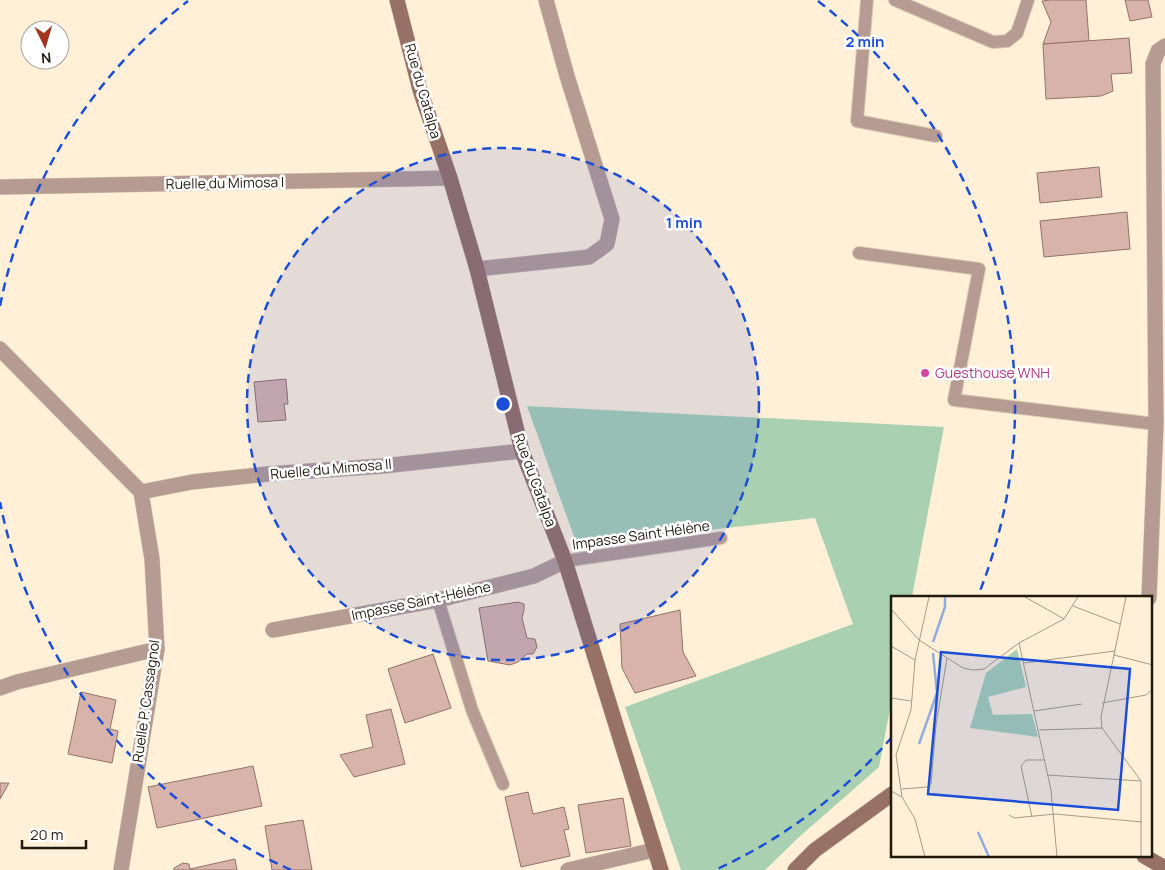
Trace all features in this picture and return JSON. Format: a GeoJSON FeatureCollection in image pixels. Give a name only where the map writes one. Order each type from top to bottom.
{"type":"FeatureCollection","features":[{"type":"Feature","properties":{"kind":"street","name":"Rue du Catalpa"},"geometry":{"type":"LineString","coordinates":[[398,0],[420,90],[450,178],[477,269],[522,451],[565,561],[661,870]]}},
{"type":"Feature","properties":{"kind":"street"},"geometry":{"type":"LineString","coordinates":[[477,269],[589,257],[607,244],[612,219],[567,76],[546,0]]}},
{"type":"Feature","properties":{"kind":"street"},"geometry":{"type":"LineString","coordinates":[[1149,596],[1156,424],[1153,64],[1158,51],[1165,46]]}},
{"type":"Feature","properties":{"kind":"street","name":"Ruelle du Mimosa I"},"geometry":{"type":"LineString","coordinates":[[0,187],[450,178]]}},
{"type":"Feature","properties":{"kind":"street"},"geometry":{"type":"LineString","coordinates":[[0,349],[141,492]]}},
{"type":"Feature","properties":{"kind":"street","name":"Ruelle du Mimosa II"},"geometry":{"type":"LineString","coordinates":[[141,492],[192,482],[267,474],[383,466],[522,451]]}},
{"type":"Feature","properties":{"kind":"street","name":"Ruelle P. Cassagnol"},"geometry":{"type":"LineString","coordinates":[[121,870],[157,649],[152,559],[141,492]]}},
{"type":"Feature","properties":{"kind":"street","name":"Impasse Saint-Hélène"},"geometry":{"type":"LineString","coordinates":[[273,630],[438,600],[534,576],[565,561]]}},
{"type":"Feature","properties":{"kind":"street"},"geometry":{"type":"LineString","coordinates":[[0,688],[17,682],[157,649]]}},
{"type":"Feature","properties":{"kind":"street"},"geometry":{"type":"LineString","coordinates":[[795,870],[815,850],[891,795]]}},
{"type":"Feature","properties":{"kind":"street"},"geometry":{"type":"LineString","coordinates":[[568,870],[654,850]]}},
{"type":"Feature","properties":{"kind":"lane"},"geometry":{"type":"LineString","coordinates":[[866,0],[857,121],[936,136]]}},
{"type":"Feature","properties":{"kind":"lane"},"geometry":{"type":"LineString","coordinates":[[895,0],[992,42],[1007,41],[1017,33],[1028,0]]}},
{"type":"Feature","properties":{"kind":"lane"},"geometry":{"type":"LineString","coordinates":[[859,253],[979,269],[954,400],[1156,424]]}},
{"type":"Feature","properties":{"kind":"lane","name":"Impasse Saint Hélène"},"geometry":{"type":"LineString","coordinates":[[565,561],[721,538]]}},
{"type":"Feature","properties":{"kind":"lane"},"geometry":{"type":"LineString","coordinates":[[438,600],[472,710],[503,784]]}},
{"type":"Feature","properties":{"kind":"green space"},"geometry":{"type":"Polygon","coordinates":[[[527,406],[944,427],[912,596],[891,596],[891,703],[879,767],[798,838],[765,870],[681,870],[625,707],[853,624],[815,518],[577,545],[527,406]]]}},
{"type":"Feature","properties":{"kind":"building"},"geometry":{"type":"Polygon","coordinates":[[[1086,0],[1089,41],[1043,44],[1051,22],[1042,1],[1086,0]]]}},
{"type":"Feature","properties":{"kind":"building"},"geometry":{"type":"Polygon","coordinates":[[[1125,0],[1148,0],[1152,17],[1130,21],[1125,0]]]}},
{"type":"Feature","properties":{"kind":"building"},"geometry":{"type":"Polygon","coordinates":[[[1129,38],[1132,73],[1111,74],[1113,91],[1101,96],[1046,99],[1043,44],[1129,38]]]}},
{"type":"Feature","properties":{"kind":"building"},"geometry":{"type":"Polygon","coordinates":[[[1099,167],[1102,197],[1040,203],[1037,173],[1099,167]]]}},
{"type":"Feature","properties":{"kind":"building"},"geometry":{"type":"Polygon","coordinates":[[[1127,212],[1130,249],[1044,257],[1040,221],[1127,212]]]}},
{"type":"Feature","properties":{"kind":"building"},"geometry":{"type":"Polygon","coordinates":[[[286,379],[288,404],[284,404],[286,420],[258,422],[254,382],[286,379]]]}},
{"type":"Feature","properties":{"kind":"building"},"geometry":{"type":"Polygon","coordinates":[[[518,602],[524,604],[522,618],[527,638],[535,639],[537,647],[533,654],[527,654],[518,662],[510,665],[488,661],[479,608],[518,602]]]}},
{"type":"Feature","properties":{"kind":"building"},"geometry":{"type":"Polygon","coordinates":[[[680,610],[683,652],[696,676],[635,693],[622,668],[620,624],[680,610]]]}},
{"type":"Feature","properties":{"kind":"building"},"geometry":{"type":"Polygon","coordinates":[[[433,654],[451,708],[405,723],[388,669],[433,654]]]}},
{"type":"Feature","properties":{"kind":"building"},"geometry":{"type":"Polygon","coordinates":[[[81,692],[116,700],[110,729],[118,731],[112,763],[68,754],[81,692]]]}},
{"type":"Feature","properties":{"kind":"building"},"geometry":{"type":"Polygon","coordinates":[[[391,709],[405,764],[354,777],[340,755],[373,747],[366,715],[391,709]]]}},
{"type":"Feature","properties":{"kind":"building"},"geometry":{"type":"Polygon","coordinates":[[[253,766],[262,806],[157,828],[148,787],[253,766]]]}},
{"type":"Feature","properties":{"kind":"building"},"geometry":{"type":"Polygon","coordinates":[[[0,783],[9,783],[0,799],[0,783]]]}},
{"type":"Feature","properties":{"kind":"building"},"geometry":{"type":"Polygon","coordinates":[[[528,792],[533,814],[564,807],[569,829],[564,830],[570,856],[521,867],[505,797],[528,792]]]}},
{"type":"Feature","properties":{"kind":"building"},"geometry":{"type":"Polygon","coordinates":[[[623,798],[631,846],[586,853],[578,805],[623,798]]]}},
{"type":"Feature","properties":{"kind":"building"},"geometry":{"type":"Polygon","coordinates":[[[303,820],[312,870],[272,870],[265,826],[303,820]]]}},
{"type":"Feature","properties":{"kind":"building"},"geometry":{"type":"Polygon","coordinates":[[[235,859],[237,870],[174,870],[174,868],[183,863],[189,864],[190,869],[235,859]]]}},
{"type":"Feature","properties":{"kind":"place","name":"Guesthouse WNH"},"geometry":{"type":"Point","coordinates":[925,373]}}]}
